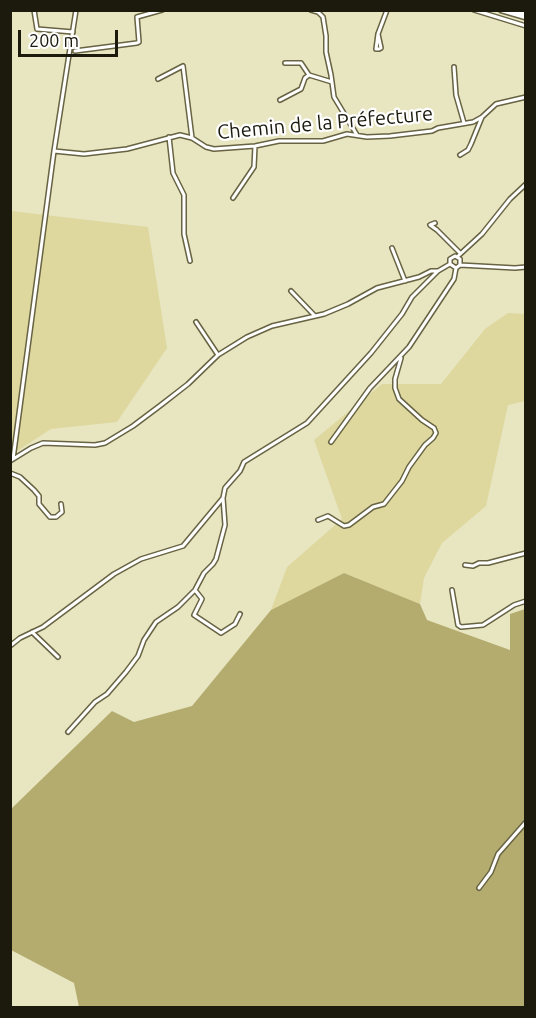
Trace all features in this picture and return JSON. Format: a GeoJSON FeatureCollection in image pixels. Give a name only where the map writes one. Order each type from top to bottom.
{"type":"FeatureCollection","features":[{"type":"Feature","properties":{"kind":"main road"},"geometry":{"type":"LineString","coordinates":[[502,10],[525,15]]}},
{"type":"Feature","properties":{"kind":"main road"},"geometry":{"type":"LineString","coordinates":[[514,10],[525,15]]}},
{"type":"Feature","properties":{"kind":"street"},"geometry":{"type":"LineString","coordinates":[[34,10],[37,29],[73,32]]}},
{"type":"Feature","properties":{"kind":"street"},"geometry":{"type":"LineString","coordinates":[[12,460],[54,151],[76,10]]}},
{"type":"Feature","properties":{"kind":"street"},"geometry":{"type":"LineString","coordinates":[[75,51],[137,43],[139,42],[137,17],[162,10]]}},
{"type":"Feature","properties":{"kind":"street"},"geometry":{"type":"LineString","coordinates":[[311,10],[323,17],[334,97],[358,136]]}},
{"type":"Feature","properties":{"kind":"street"},"geometry":{"type":"LineString","coordinates":[[378,34],[387,10]]}},
{"type":"Feature","properties":{"kind":"street"},"geometry":{"type":"LineString","coordinates":[[474,10],[525,26]]}},
{"type":"Feature","properties":{"kind":"street"},"geometry":{"type":"LineString","coordinates":[[285,63],[301,63],[309,75],[332,82]]}},
{"type":"Feature","properties":{"kind":"street"},"geometry":{"type":"LineString","coordinates":[[158,79],[183,66],[192,138]]}},
{"type":"Feature","properties":{"kind":"street"},"geometry":{"type":"LineString","coordinates":[[454,67],[456,95],[465,123]]}},
{"type":"Feature","properties":{"kind":"street"},"geometry":{"type":"LineString","coordinates":[[280,100],[301,88],[305,78],[309,75]]}},
{"type":"Feature","properties":{"kind":"street","name":"Chemin de la Préfecture"},"geometry":{"type":"LineString","coordinates":[[54,151],[84,154],[127,149],[180,135],[214,149],[255,146],[279,141],[323,141],[347,134],[390,136],[432,131],[465,123],[482,117],[496,105],[525,97]]}},
{"type":"Feature","properties":{"kind":"street"},"geometry":{"type":"LineString","coordinates":[[460,156],[468,150],[482,117]]}},
{"type":"Feature","properties":{"kind":"street"},"geometry":{"type":"LineString","coordinates":[[169,137],[173,173],[184,195],[184,234],[190,261]]}},
{"type":"Feature","properties":{"kind":"street"},"geometry":{"type":"LineString","coordinates":[[233,198],[254,166],[255,146]]}},
{"type":"Feature","properties":{"kind":"street"},"geometry":{"type":"LineString","coordinates":[[450,264],[450,259],[482,234],[525,184]]}},
{"type":"Feature","properties":{"kind":"street"},"geometry":{"type":"LineString","coordinates":[[435,223],[430,225],[458,255],[460,265]]}},
{"type":"Feature","properties":{"kind":"street"},"geometry":{"type":"LineString","coordinates":[[392,248],[405,281]]}},
{"type":"Feature","properties":{"kind":"street"},"geometry":{"type":"LineString","coordinates":[[450,264],[456,268]]}},
{"type":"Feature","properties":{"kind":"street"},"geometry":{"type":"LineString","coordinates":[[68,732],[126,672],[138,656],[144,640],[156,622],[178,607],[195,590],[204,573],[216,559],[225,525],[223,498],[225,488],[248,459],[307,423],[377,345],[402,314],[412,297],[438,271],[450,264]]}},
{"type":"Feature","properties":{"kind":"street"},"geometry":{"type":"LineString","coordinates":[[330,442],[370,388],[401,358],[454,279],[456,268],[460,265],[525,267]]}},
{"type":"Feature","properties":{"kind":"street"},"geometry":{"type":"LineString","coordinates":[[12,460],[43,443],[96,445],[105,443],[133,426],[188,384],[218,355],[258,331],[315,316],[348,304],[377,288],[419,278],[430,271],[438,271]]}},
{"type":"Feature","properties":{"kind":"street"},"geometry":{"type":"LineString","coordinates":[[291,291],[315,316]]}},
{"type":"Feature","properties":{"kind":"street"},"geometry":{"type":"LineString","coordinates":[[196,322],[218,355]]}},
{"type":"Feature","properties":{"kind":"street"},"geometry":{"type":"LineString","coordinates":[[318,520],[328,516],[344,526],[349,525],[373,507],[384,504],[436,433],[434,428],[399,399],[395,388],[395,378],[401,358]]}},
{"type":"Feature","properties":{"kind":"street"},"geometry":{"type":"LineString","coordinates":[[10,473],[20,477],[34,490],[39,496],[39,504],[51,517],[56,517],[62,512],[61,504]]}},
{"type":"Feature","properties":{"kind":"street"},"geometry":{"type":"LineString","coordinates":[[10,646],[56,617],[114,574],[141,559],[183,546],[223,498]]}},
{"type":"Feature","properties":{"kind":"street"},"geometry":{"type":"LineString","coordinates":[[465,566],[473,566],[478,562],[488,563],[525,553]]}},
{"type":"Feature","properties":{"kind":"street"},"geometry":{"type":"LineString","coordinates":[[195,590],[202,599],[194,615],[221,633],[235,624],[240,614]]}},
{"type":"Feature","properties":{"kind":"street"},"geometry":{"type":"LineString","coordinates":[[452,590],[460,627],[483,625],[514,605],[525,601]]}},
{"type":"Feature","properties":{"kind":"street"},"geometry":{"type":"LineString","coordinates":[[32,632],[58,657]]}},
{"type":"Feature","properties":{"kind":"street"},"geometry":{"type":"LineString","coordinates":[[479,888],[491,872],[498,854],[525,822]]}},
{"type":"Feature","properties":{"kind":"shaded area"},"geometry":{"type":"Polygon","coordinates":[[[11,211],[148,227],[167,348],[117,422],[51,429],[11,455],[11,211]]]}},
{"type":"Feature","properties":{"kind":"shaded area"},"geometry":{"type":"Polygon","coordinates":[[[508,313],[525,314],[525,401],[508,405],[486,506],[442,543],[424,578],[420,604],[344,573],[271,610],[287,567],[342,519],[314,440],[382,384],[441,384],[485,329],[508,313]]]}},
{"type":"Feature","properties":{"kind":"shaded area"},"geometry":{"type":"Polygon","coordinates":[[[344,573],[420,604],[427,620],[510,650],[510,614],[525,609],[525,1007],[79,1007],[74,983],[11,950],[10,810],[112,711],[134,722],[192,706],[271,610],[344,573]]]}}]}
